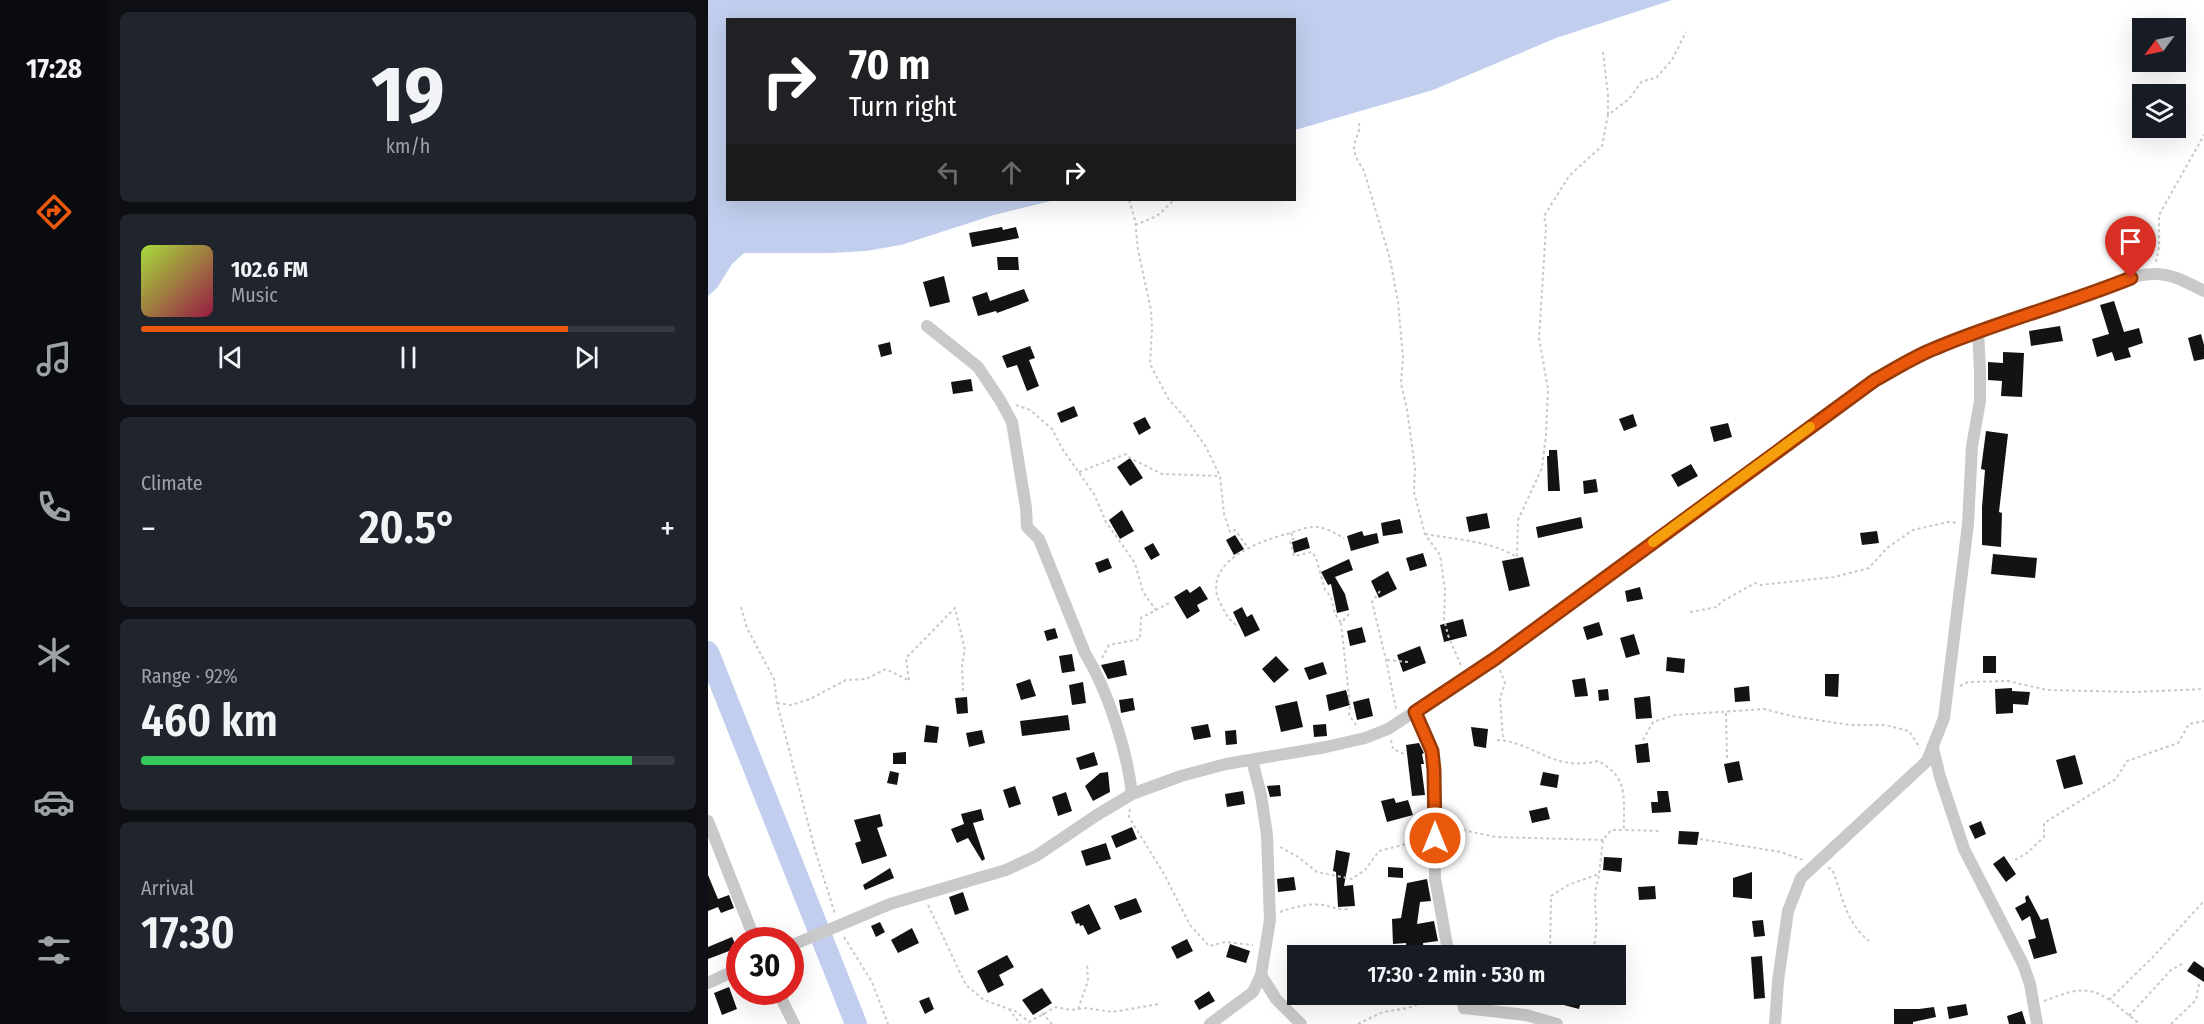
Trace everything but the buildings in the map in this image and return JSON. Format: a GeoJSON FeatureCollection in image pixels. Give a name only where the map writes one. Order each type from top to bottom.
{"type":"FeatureCollection","features":[{"type":"Feature","properties":{"kind":"street"},"geometry":{"type":"LineString","coordinates":[[804,941],[840,929],[890,904],[1006,870],[1036,856],[1132,794],[1226,764],[1365,738],[1393,727],[1467,679],[1875,380],[1933,349],[1978,331],[2073,301],[2131,278],[2153,274],[2165,275],[2204,291]]}},
{"type":"Feature","properties":{"kind":"street"},"geometry":{"type":"LineString","coordinates":[[927,326],[978,368],[1012,422],[1027,527],[1039,539],[1085,653],[1095,670],[1126,756],[1132,794]]}},
{"type":"Feature","properties":{"kind":"street"},"geometry":{"type":"LineString","coordinates":[[1775,1024],[1778,981],[1788,911],[1801,878],[1927,761],[1944,718],[1968,524],[1972,446],[1980,401],[1978,331]]}},
{"type":"Feature","properties":{"kind":"street"},"geometry":{"type":"LineString","coordinates":[[1415,712],[1432,751],[1435,878],[1447,945]]}},
{"type":"Feature","properties":{"kind":"street"},"geometry":{"type":"LineString","coordinates":[[1933,748],[1940,777],[1964,849],[2023,964],[2030,984],[2037,1024]]}},
{"type":"Feature","properties":{"kind":"street"},"geometry":{"type":"LineString","coordinates":[[1210,1024],[1253,992],[1261,975],[1270,920],[1266,835],[1261,795],[1252,760]]}},
{"type":"Feature","properties":{"kind":"street"},"geometry":{"type":"LineString","coordinates":[[708,821],[750,927]]}},
{"type":"Feature","properties":{"kind":"street"},"geometry":{"type":"LineString","coordinates":[[708,983],[726,975]]}},
{"type":"Feature","properties":{"kind":"street"},"geometry":{"type":"LineString","coordinates":[[1261,975],[1276,999],[1301,1024]]}},
{"type":"Feature","properties":{"kind":"street"},"geometry":{"type":"LineString","coordinates":[[784,1005],[794,1024]]}},
{"type":"Feature","properties":{"kind":"street"},"geometry":{"type":"LineString","coordinates":[[1463,1005],[1464,1008],[1526,1015],[1557,1024]]}},
{"type":"Feature","properties":{"kind":"path"},"geometry":{"type":"LineString","coordinates":[[1608,115],[1629,99],[1642,81],[1656,78],[1672,60],[1686,32]]}},
{"type":"Feature","properties":{"kind":"path"},"geometry":{"type":"LineString","coordinates":[[1425,534],[1480,542],[1505,550],[1517,557],[1518,520],[1542,468],[1546,434],[1548,388],[1539,338],[1546,227],[1544,216],[1569,176],[1602,146],[1608,115],[1604,52]]}},
{"type":"Feature","properties":{"kind":"path"},"geometry":{"type":"LineString","coordinates":[[1359,123],[1360,129],[1354,148],[1364,171],[1390,259],[1398,302],[1403,358],[1401,384],[1407,409],[1415,468],[1414,492],[1425,534],[1440,555],[1445,590],[1444,619],[1448,635],[1467,679]]}},
{"type":"Feature","properties":{"kind":"path"},"geometry":{"type":"LineString","coordinates":[[2153,274],[2159,247],[2159,215],[2204,135]]}},
{"type":"Feature","properties":{"kind":"path"},"geometry":{"type":"LineString","coordinates":[[1129,201],[1151,310],[1150,364],[1169,400],[1184,416],[1206,447],[1220,476],[1224,514],[1230,532],[1235,530],[1250,549]]}},
{"type":"Feature","properties":{"kind":"path"},"geometry":{"type":"LineString","coordinates":[[1135,225],[1157,216],[1173,201]]}},
{"type":"Feature","properties":{"kind":"path"},"geometry":{"type":"LineString","coordinates":[[1000,400],[1030,410],[1052,429],[1063,450],[1094,494],[1106,522],[1135,563],[1143,592],[1156,610]]}},
{"type":"Feature","properties":{"kind":"path"},"geometry":{"type":"LineString","coordinates":[[1079,472],[1126,454],[1162,474],[1220,476]]}},
{"type":"Feature","properties":{"kind":"path"},"geometry":{"type":"LineString","coordinates":[[1690,612],[1717,607],[1721,602],[1755,583],[1760,585],[1834,577],[1869,568],[1887,548],[1913,530],[1948,522],[1968,524]]}},
{"type":"Feature","properties":{"kind":"path"},"geometry":{"type":"LineString","coordinates":[[1236,625],[1227,619],[1215,592],[1216,579],[1226,562],[1263,540],[1311,527],[1320,527],[1344,538]]}},
{"type":"Feature","properties":{"kind":"path"},"geometry":{"type":"LineString","coordinates":[[1291,533],[1294,539],[1290,540],[1294,556],[1312,552],[1316,558],[1325,590],[1331,597],[1335,614],[1341,623],[1350,705],[1349,715],[1365,738]]}},
{"type":"Feature","properties":{"kind":"path"},"geometry":{"type":"LineString","coordinates":[[1380,591],[1372,602],[1386,660],[1393,749],[1404,754]]}},
{"type":"Feature","properties":{"kind":"path"},"geometry":{"type":"LineString","coordinates":[[1095,670],[1109,645],[1140,639],[1141,618],[1172,602]]}},
{"type":"Feature","properties":{"kind":"path"},"geometry":{"type":"LineString","coordinates":[[741,607],[747,628],[774,679],[777,703],[815,850],[840,929],[872,982],[888,1024]]}},
{"type":"Feature","properties":{"kind":"path"},"geometry":{"type":"LineString","coordinates":[[777,703],[791,705],[810,699],[846,680],[866,679],[886,669],[909,680],[906,658],[955,608],[965,650],[962,664],[963,691]]}},
{"type":"Feature","properties":{"kind":"path"},"geometry":{"type":"LineString","coordinates":[[1341,623],[1349,614]]}},
{"type":"Feature","properties":{"kind":"path"},"geometry":{"type":"LineString","coordinates":[[1496,658],[1505,682],[1500,698],[1503,740]]}},
{"type":"Feature","properties":{"kind":"path"},"geometry":{"type":"LineString","coordinates":[[1386,660],[1408,662]]}},
{"type":"Feature","properties":{"kind":"path"},"geometry":{"type":"LineString","coordinates":[[1947,692],[1968,682],[2008,681],[2047,690],[2135,692],[2204,689]]}},
{"type":"Feature","properties":{"kind":"path"},"geometry":{"type":"LineString","coordinates":[[1643,740],[1653,722],[1675,715],[1764,709],[1791,716],[1850,725],[1885,725],[1909,731],[1927,761]]}},
{"type":"Feature","properties":{"kind":"path"},"geometry":{"type":"LineString","coordinates":[[1726,713],[1727,758]]}},
{"type":"Feature","properties":{"kind":"path"},"geometry":{"type":"LineString","coordinates":[[2015,860],[2027,853],[2044,837],[2044,823],[2116,778],[2127,761],[2178,743],[2189,724],[2204,721]]}},
{"type":"Feature","properties":{"kind":"path"},"geometry":{"type":"LineString","coordinates":[[1497,740],[1503,740],[1550,759],[1583,765],[1598,761],[1606,765],[1622,782],[1625,802],[1624,830]]}},
{"type":"Feature","properties":{"kind":"path"},"geometry":{"type":"LineString","coordinates":[[1132,794],[1129,817],[1164,874],[1190,925],[1209,946],[1225,942],[1265,946]]}},
{"type":"Feature","properties":{"kind":"path"},"geometry":{"type":"LineString","coordinates":[[1463,830],[1496,837],[1603,840]]}},
{"type":"Feature","properties":{"kind":"path"},"geometry":{"type":"LineString","coordinates":[[1593,945],[1597,919],[1594,910],[1595,887],[1603,840],[1611,830],[1661,831]]}},
{"type":"Feature","properties":{"kind":"path"},"geometry":{"type":"LineString","coordinates":[[1266,835],[1317,872],[1352,879],[1365,870],[1379,850],[1435,838]]}},
{"type":"Feature","properties":{"kind":"path"},"geometry":{"type":"LineString","coordinates":[[1700,839],[1780,852],[1832,869],[1845,912],[1858,932],[1869,941]]}},
{"type":"Feature","properties":{"kind":"path"},"geometry":{"type":"LineString","coordinates":[[1550,945],[1551,896],[1568,885],[1599,874]]}},
{"type":"Feature","properties":{"kind":"path"},"geometry":{"type":"LineString","coordinates":[[924,894],[966,985],[984,1000],[1015,1011],[1029,1022],[1056,1007],[1112,1012],[1160,1004]]}},
{"type":"Feature","properties":{"kind":"path"},"geometry":{"type":"LineString","coordinates":[[2109,1000],[2152,958],[2204,901]]}},
{"type":"Feature","properties":{"kind":"path"},"geometry":{"type":"LineString","coordinates":[[1270,920],[1276,913],[1296,906],[1325,905],[1335,910],[1348,909]]}},
{"type":"Feature","properties":{"kind":"path"},"geometry":{"type":"LineString","coordinates":[[1078,1009],[1088,981],[1087,963]]}},
{"type":"Feature","properties":{"kind":"path"},"geometry":{"type":"LineString","coordinates":[[2129,1016],[2171,970],[2184,963]]}},
{"type":"Feature","properties":{"kind":"path"},"geometry":{"type":"LineString","coordinates":[[2171,1024],[2196,1000],[2199,984]]}},
{"type":"Feature","properties":{"kind":"path"},"geometry":{"type":"LineString","coordinates":[[2032,1002],[2045,1001],[2072,991],[2090,990],[2100,993],[2140,1024]]}},
{"type":"Feature","properties":{"kind":"path"},"geometry":{"type":"LineString","coordinates":[[1358,1024],[1383,1012],[1408,1008],[1426,1001],[1446,998],[1464,1008]]}},
{"type":"Feature","properties":{"kind":"path"},"geometry":{"type":"LineString","coordinates":[[1009,1009],[1020,1024]]}},
{"type":"Feature","properties":{"kind":"path"},"geometry":{"type":"LineString","coordinates":[[1042,1013],[1052,1024]]}},
{"type":"Feature","properties":{"kind":"water"},"geometry":{"type":"Polygon","coordinates":[[[708,0],[1672,0],[1556,38],[1433,90],[1296,130],[1296,18],[726,18],[726,201],[1051,201],[994,215],[901,245],[866,251],[744,253],[732,264],[717,288],[708,296],[708,0]]]}},
{"type":"Feature","properties":{"kind":"waterway"},"geometry":{"type":"LineString","coordinates":[[708,652],[856,1024]]}},
{"type":"Feature","properties":{"kind":"slow traffic"},"geometry":{"type":"LineString","coordinates":[[1653,542],[1810,427]]}},
{"type":"Feature","properties":{"kind":"route"},"geometry":{"type":"LineString","coordinates":[[1435,838],[1432,751],[1415,712],[1467,679],[1875,380],[1933,349],[1978,331],[2073,301],[2131,278]]}}]}
